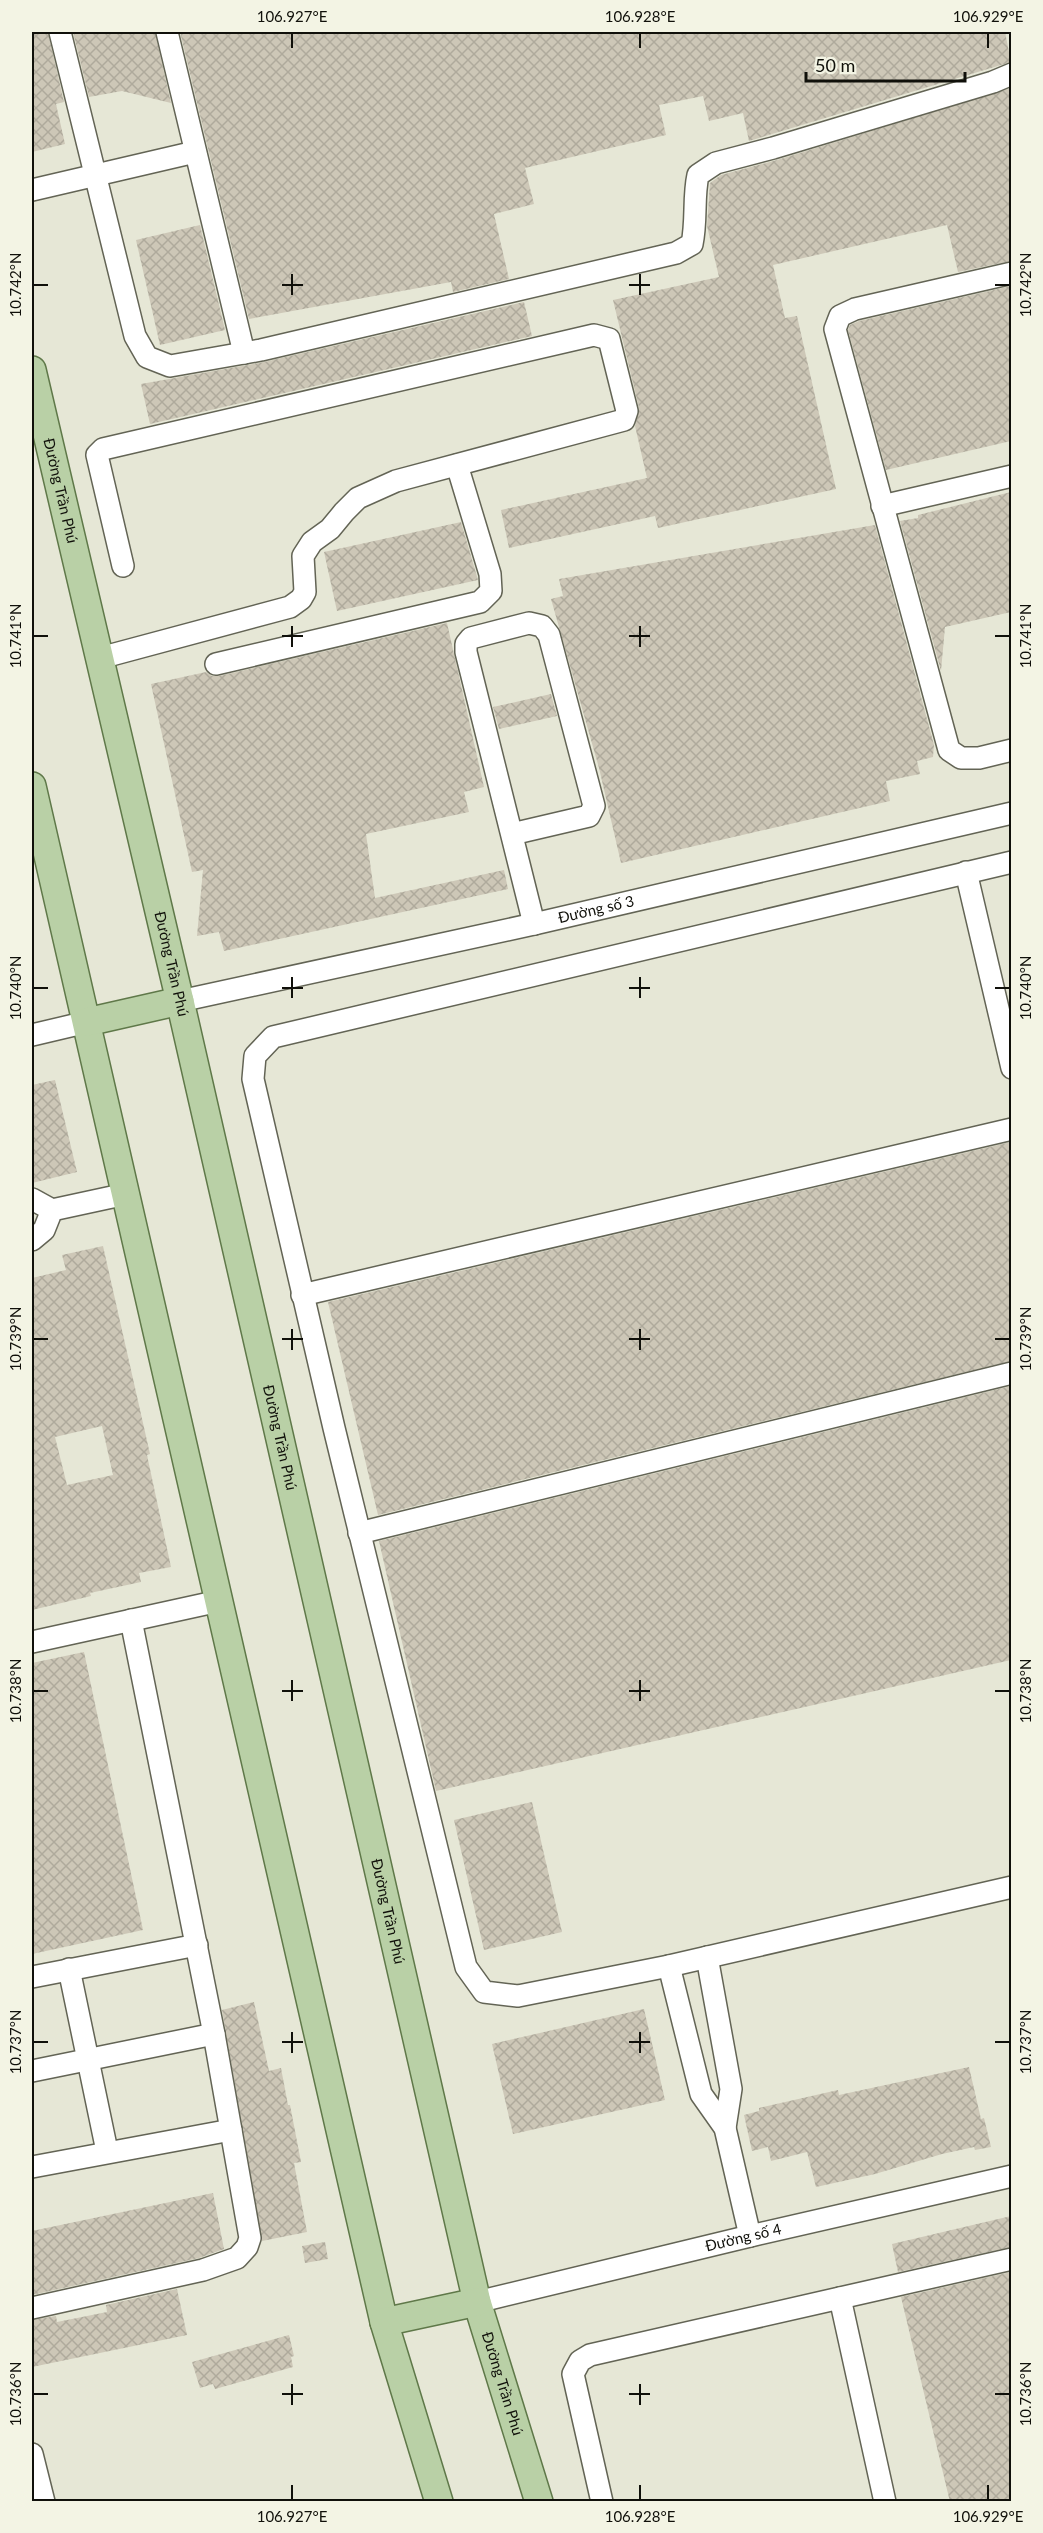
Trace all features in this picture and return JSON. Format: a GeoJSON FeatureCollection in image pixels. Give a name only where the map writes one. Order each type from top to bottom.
{"type":"FeatureCollection","features":[{"type":"Feature","properties":{"kind":"main road","name":"Đường Trần Phú"},"geometry":{"type":"LineString","coordinates":[[32,370],[180,1001],[477,2302],[539,2502]]}},
{"type":"Feature","properties":{"kind":"main road"},"geometry":{"type":"LineString","coordinates":[[32,786],[384,2322],[439,2502]]}},
{"type":"Feature","properties":{"kind":"main road"},"geometry":{"type":"LineString","coordinates":[[87,1022],[180,1001]]}},
{"type":"Feature","properties":{"kind":"main road"},"geometry":{"type":"LineString","coordinates":[[384,2322],[477,2302]]}},
{"type":"Feature","properties":{"kind":"street"},"geometry":{"type":"LineString","coordinates":[[60,32],[135,336],[147,357],[170,366],[243,353],[676,253],[692,243],[696,225],[694,193],[698,175],[716,163],[971,89],[1011,74]]}},
{"type":"Feature","properties":{"kind":"street"},"geometry":{"type":"LineString","coordinates":[[167,32],[243,353]]}},
{"type":"Feature","properties":{"kind":"street"},"geometry":{"type":"LineString","coordinates":[[32,190],[195,152]]}},
{"type":"Feature","properties":{"kind":"street"},"geometry":{"type":"LineString","coordinates":[[1011,273],[855,309],[840,316],[835,329],[949,750],[962,758],[979,758],[1011,750]]}},
{"type":"Feature","properties":{"kind":"street"},"geometry":{"type":"LineString","coordinates":[[100,658],[290,607],[301,599],[305,592],[303,556],[312,542],[330,529],[358,498],[396,481],[624,420],[627,411],[609,339],[594,335],[103,449],[97,455],[99,471],[123,566]]}},
{"type":"Feature","properties":{"kind":"street"},"geometry":{"type":"LineString","coordinates":[[216,664],[480,602],[491,591],[490,574],[457,465]]}},
{"type":"Feature","properties":{"kind":"street"},"geometry":{"type":"LineString","coordinates":[[882,506],[1011,476]]}},
{"type":"Feature","properties":{"kind":"street"},"geometry":{"type":"LineString","coordinates":[[512,834],[589,816],[594,806],[549,635],[542,626],[529,623],[471,638],[466,644],[466,652],[534,924]]}},
{"type":"Feature","properties":{"kind":"street","name":"Đường số 3"},"geometry":{"type":"LineString","coordinates":[[180,1001],[534,924],[1011,813]]}},
{"type":"Feature","properties":{"kind":"street"},"geometry":{"type":"LineString","coordinates":[[1011,862],[273,1037],[255,1056],[253,1079],[359,1533],[466,1967],[484,1992],[518,1996],[669,1966],[1011,1887]]}},
{"type":"Feature","properties":{"kind":"street"},"geometry":{"type":"LineString","coordinates":[[966,872],[1011,1068]]}},
{"type":"Feature","properties":{"kind":"street"},"geometry":{"type":"LineString","coordinates":[[32,1035],[87,1022]]}},
{"type":"Feature","properties":{"kind":"street"},"geometry":{"type":"LineString","coordinates":[[302,1295],[1011,1130]]}},
{"type":"Feature","properties":{"kind":"street"},"geometry":{"type":"LineString","coordinates":[[32,1199],[52,1210],[126,1194]]}},
{"type":"Feature","properties":{"kind":"street"},"geometry":{"type":"LineString","coordinates":[[32,1240],[44,1230],[52,1210]]}},
{"type":"Feature","properties":{"kind":"street"},"geometry":{"type":"LineString","coordinates":[[359,1533],[1011,1373]]}},
{"type":"Feature","properties":{"kind":"street"},"geometry":{"type":"LineString","coordinates":[[32,1642],[219,1601]]}},
{"type":"Feature","properties":{"kind":"street"},"geometry":{"type":"LineString","coordinates":[[32,2308],[203,2270],[237,2258],[247,2247],[250,2238],[197,1945],[131,1620]]}},
{"type":"Feature","properties":{"kind":"street"},"geometry":{"type":"LineString","coordinates":[[32,1977],[197,1945]]}},
{"type":"Feature","properties":{"kind":"street"},"geometry":{"type":"LineString","coordinates":[[707,1957],[731,2088],[725,2128],[750,2236]]}},
{"type":"Feature","properties":{"kind":"street"},"geometry":{"type":"LineString","coordinates":[[669,1966],[701,2094],[725,2128]]}},
{"type":"Feature","properties":{"kind":"street"},"geometry":{"type":"LineString","coordinates":[[69,1969],[107,2151]]}},
{"type":"Feature","properties":{"kind":"street"},"geometry":{"type":"LineString","coordinates":[[32,2071],[214,2034]]}},
{"type":"Feature","properties":{"kind":"street"},"geometry":{"type":"LineString","coordinates":[[32,2167],[107,2151],[231,2130]]}},
{"type":"Feature","properties":{"kind":"street","name":"Đường số 4"},"geometry":{"type":"LineString","coordinates":[[477,2302],[1011,2176]]}},
{"type":"Feature","properties":{"kind":"street"},"geometry":{"type":"LineString","coordinates":[[602,2502],[573,2374],[580,2361],[591,2355],[1011,2259]]}},
{"type":"Feature","properties":{"kind":"street"},"geometry":{"type":"LineString","coordinates":[[840,2298],[885,2502]]}},
{"type":"Feature","properties":{"kind":"street"},"geometry":{"type":"LineString","coordinates":[[32,2454],[44,2502]]}},
{"type":"Feature","properties":{"kind":"building"},"geometry":{"type":"Polygon","coordinates":[[[32,32],[48,32],[64,102],[56,104],[65,144],[32,152],[32,32]]]}},
{"type":"Feature","properties":{"kind":"building"},"geometry":{"type":"Polygon","coordinates":[[[73,32],[155,32],[171,103],[122,91],[89,97],[73,32]]]}},
{"type":"Feature","properties":{"kind":"building"},"geometry":{"type":"Polygon","coordinates":[[[180,32],[1005,32],[1011,62],[749,141],[743,113],[709,121],[703,96],[659,105],[666,135],[525,168],[534,204],[494,214],[509,279],[453,292],[451,282],[249,319],[180,32]]]}},
{"type":"Feature","properties":{"kind":"building"},"geometry":{"type":"Polygon","coordinates":[[[1011,88],[1011,261],[958,272],[947,225],[773,265],[785,318],[797,316],[836,489],[658,528],[655,516],[509,548],[501,510],[647,478],[635,426],[639,408],[613,300],[719,277],[707,226],[710,183],[721,175],[1011,88]]]}},
{"type":"Feature","properties":{"kind":"building"},"geometry":{"type":"Polygon","coordinates":[[[200,225],[225,330],[160,345],[136,240],[200,225]]]}},
{"type":"Feature","properties":{"kind":"building"},"geometry":{"type":"Polygon","coordinates":[[[1011,286],[1011,441],[886,470],[848,330],[850,325],[1011,286]]]}},
{"type":"Feature","properties":{"kind":"building"},"geometry":{"type":"Polygon","coordinates":[[[524,302],[532,336],[150,424],[141,384],[264,362],[524,302]]]}},
{"type":"Feature","properties":{"kind":"building"},"geometry":{"type":"Polygon","coordinates":[[[1011,492],[1011,612],[945,627],[941,671],[900,521],[1011,492]]]}},
{"type":"Feature","properties":{"kind":"building"},"geometry":{"type":"Polygon","coordinates":[[[461,522],[478,580],[337,611],[324,552],[461,522]]]}},
{"type":"Feature","properties":{"kind":"building"},"geometry":{"type":"Polygon","coordinates":[[[875,525],[934,745],[933,757],[917,761],[920,774],[886,781],[890,801],[621,863],[599,768],[551,599],[563,596],[559,579],[875,525]]]}},
{"type":"Feature","properties":{"kind":"building"},"geometry":{"type":"Polygon","coordinates":[[[447,623],[484,787],[464,792],[469,812],[366,834],[375,898],[504,870],[508,889],[224,951],[219,932],[197,936],[203,870],[192,872],[151,684],[206,672],[212,676],[219,676],[447,623]]]}},
{"type":"Feature","properties":{"kind":"building"},"geometry":{"type":"Polygon","coordinates":[[[551,694],[557,716],[499,729],[493,707],[551,694]]]}},
{"type":"Feature","properties":{"kind":"building"},"geometry":{"type":"Polygon","coordinates":[[[55,1080],[77,1172],[32,1183],[32,1085],[55,1080]]]}},
{"type":"Feature","properties":{"kind":"building"},"geometry":{"type":"Polygon","coordinates":[[[1011,1142],[1011,1361],[378,1515],[328,1302],[1011,1142]]]}},
{"type":"Feature","properties":{"kind":"building"},"geometry":{"type":"Polygon","coordinates":[[[103,1246],[150,1454],[147,1455],[171,1567],[139,1573],[141,1582],[90,1593],[91,1596],[32,1610],[32,1278],[66,1270],[62,1255],[103,1246]],[[102,1426],[55,1437],[67,1485],[113,1475],[102,1426]]]}},
{"type":"Feature","properties":{"kind":"building"},"geometry":{"type":"Polygon","coordinates":[[[1011,1386],[1011,1660],[436,1791],[379,1541],[1011,1386]]]}},
{"type":"Feature","properties":{"kind":"building"},"geometry":{"type":"Polygon","coordinates":[[[84,1652],[143,1930],[32,1954],[32,1663],[84,1652]]]}},
{"type":"Feature","properties":{"kind":"building"},"geometry":{"type":"Polygon","coordinates":[[[532,1802],[562,1932],[484,1950],[454,1820],[532,1802]]]}},
{"type":"Feature","properties":{"kind":"building"},"geometry":{"type":"Polygon","coordinates":[[[254,2002],[269,2071],[281,2068],[288,2105],[290,2105],[301,2162],[294,2163],[307,2232],[262,2241],[222,2010],[254,2002]]]}},
{"type":"Feature","properties":{"kind":"building"},"geometry":{"type":"Polygon","coordinates":[[[644,2009],[665,2100],[513,2134],[492,2044],[644,2009]]]}},
{"type":"Feature","properties":{"kind":"building"},"geometry":{"type":"Polygon","coordinates":[[[969,2067],[981,2119],[984,2118],[991,2147],[975,2150],[974,2147],[942,2154],[875,2174],[816,2187],[807,2152],[771,2161],[768,2147],[752,2151],[744,2115],[759,2111],[759,2108],[838,2090],[839,2095],[969,2067]]]}},
{"type":"Feature","properties":{"kind":"building"},"geometry":{"type":"Polygon","coordinates":[[[213,2193],[224,2249],[199,2258],[32,2295],[32,2231],[213,2193]]]}},
{"type":"Feature","properties":{"kind":"building"},"geometry":{"type":"Polygon","coordinates":[[[1011,2216],[1011,2247],[898,2272],[892,2244],[1011,2216]]]}},
{"type":"Feature","properties":{"kind":"building"},"geometry":{"type":"Polygon","coordinates":[[[325,2242],[328,2259],[305,2263],[302,2246],[325,2242]]]}},
{"type":"Feature","properties":{"kind":"building"},"geometry":{"type":"Polygon","coordinates":[[[1011,2272],[1011,2502],[950,2502],[901,2297],[1011,2272]]]}},
{"type":"Feature","properties":{"kind":"building"},"geometry":{"type":"Polygon","coordinates":[[[177,2289],[187,2335],[32,2367],[32,2320],[56,2316],[57,2322],[107,2312],[106,2305],[177,2289]]]}},
{"type":"Feature","properties":{"kind":"building"},"geometry":{"type":"Polygon","coordinates":[[[289,2335],[294,2356],[291,2357],[293,2367],[215,2389],[213,2384],[200,2388],[192,2362],[289,2335]]]}}]}
